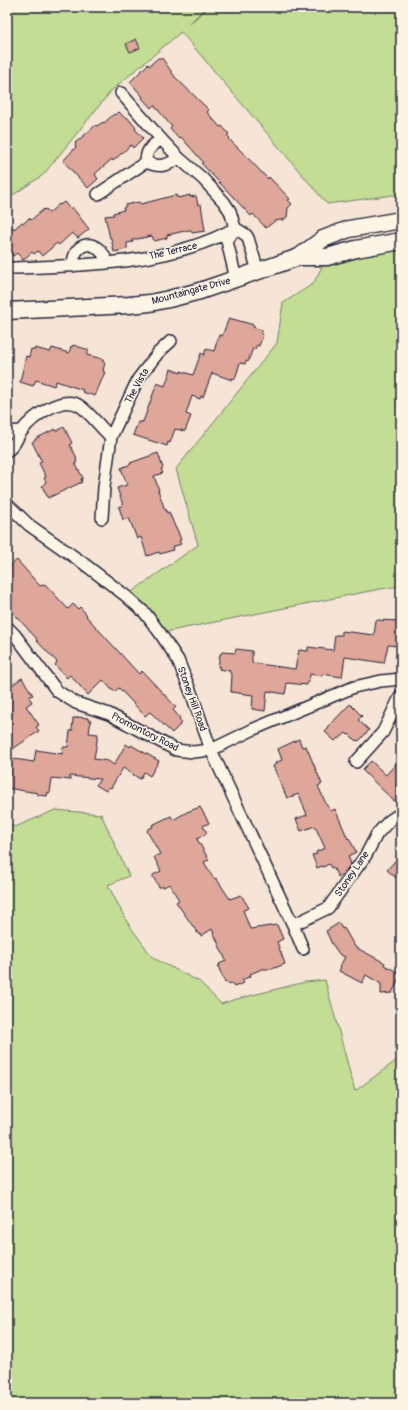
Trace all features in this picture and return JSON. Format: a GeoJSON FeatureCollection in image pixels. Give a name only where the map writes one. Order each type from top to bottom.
{"type":"FeatureCollection","features":[{"type":"Feature","properties":{"kind":"street"},"geometry":{"type":"LineString","coordinates":[[122,93],[161,139],[224,202],[230,211],[236,228],[248,238],[258,271]]}},
{"type":"Feature","properties":{"kind":"street"},"geometry":{"type":"LineString","coordinates":[[146,162],[146,154],[161,139]]}},
{"type":"Feature","properties":{"kind":"street"},"geometry":{"type":"LineString","coordinates":[[146,162],[158,166],[168,165],[179,158]]}},
{"type":"Feature","properties":{"kind":"street"},"geometry":{"type":"LineString","coordinates":[[98,194],[146,162]]}},
{"type":"Feature","properties":{"kind":"street","name":"Mountaingate Drive"},"geometry":{"type":"LineString","coordinates":[[7,311],[89,308],[150,303],[200,291],[299,256],[323,239],[349,229],[401,220]]}},
{"type":"Feature","properties":{"kind":"street"},"geometry":{"type":"LineString","coordinates":[[236,228],[227,241],[236,279]]}},
{"type":"Feature","properties":{"kind":"street","name":"The Terrace"},"geometry":{"type":"LineString","coordinates":[[11,268],[73,266],[144,257],[213,240],[236,228]]}},
{"type":"Feature","properties":{"kind":"street","name":"Mountaingate Drive"},"geometry":{"type":"LineString","coordinates":[[299,256],[327,257],[356,249],[401,241]]}},
{"type":"Feature","properties":{"kind":"street"},"geometry":{"type":"LineString","coordinates":[[73,266],[74,255],[78,249],[85,245],[97,247],[104,254],[107,262]]}},
{"type":"Feature","properties":{"kind":"street","name":"The Vista"},"geometry":{"type":"LineString","coordinates":[[102,518],[104,487],[111,437],[138,379],[158,353],[170,341]]}},
{"type":"Feature","properties":{"kind":"street"},"geometry":{"type":"LineString","coordinates":[[7,451],[14,447],[22,431],[41,413],[57,404],[67,402],[79,406],[111,437]]}},
{"type":"Feature","properties":{"kind":"street"},"geometry":{"type":"LineString","coordinates":[[7,432],[22,431]]}},
{"type":"Feature","properties":{"kind":"street","name":"Stoney Hill Road"},"geometry":{"type":"LineString","coordinates":[[7,504],[29,525],[104,579],[145,613],[178,660],[211,750],[303,949]]}},
{"type":"Feature","properties":{"kind":"street","name":"Promontory Road"},"geometry":{"type":"LineString","coordinates":[[7,627],[15,635],[57,691],[76,703],[109,714],[176,750],[193,752],[211,750],[254,729],[354,687],[381,681],[401,679]]}},
{"type":"Feature","properties":{"kind":"street"},"geometry":{"type":"LineString","coordinates":[[356,762],[383,732],[401,695]]}},
{"type":"Feature","properties":{"kind":"street","name":"Stoney Lane"},"geometry":{"type":"LineString","coordinates":[[293,925],[328,908],[366,855],[377,834],[389,821],[401,813]]}},
{"type":"Feature","properties":{"kind":"green space"},"geometry":{"type":"Polygon","coordinates":[[[7,7],[206,7],[189,24],[209,7],[401,7],[401,194],[327,204],[181,32],[112,90],[43,175],[7,199],[7,7]]]}},
{"type":"Feature","properties":{"kind":"green space"},"geometry":{"type":"Polygon","coordinates":[[[401,241],[401,586],[160,633],[126,596],[198,545],[176,469],[277,343],[283,303],[313,284],[327,257],[401,241]]]}},
{"type":"Feature","properties":{"kind":"green space"},"geometry":{"type":"Polygon","coordinates":[[[55,810],[101,814],[129,876],[108,885],[127,922],[153,958],[200,982],[221,1004],[305,982],[325,980],[355,1091],[401,1057],[401,1403],[7,1403],[7,823],[15,827],[55,810]]]}},
{"type":"Feature","properties":{"kind":"building"},"geometry":{"type":"Polygon","coordinates":[[[136,39],[140,48],[130,52],[126,44],[136,39]]]}},
{"type":"Feature","properties":{"kind":"building"},"geometry":{"type":"Polygon","coordinates":[[[158,58],[162,58],[175,77],[209,110],[207,112],[220,127],[222,126],[229,134],[227,135],[230,138],[229,139],[290,199],[288,200],[292,204],[288,208],[287,217],[283,220],[276,220],[266,228],[253,214],[251,216],[201,163],[203,162],[181,137],[179,139],[170,129],[172,127],[154,105],[151,108],[142,98],[143,97],[130,82],[148,64],[149,66],[158,58]]]}},
{"type":"Feature","properties":{"kind":"building"},"geometry":{"type":"Polygon","coordinates":[[[119,112],[125,118],[127,117],[143,138],[133,148],[131,145],[95,174],[98,179],[88,188],[63,161],[76,147],[75,143],[96,125],[97,126],[103,122],[104,123],[114,114],[115,115],[119,112]]]}},
{"type":"Feature","properties":{"kind":"building"},"geometry":{"type":"Polygon","coordinates":[[[176,195],[176,197],[179,198],[190,195],[190,197],[196,196],[198,205],[201,204],[205,231],[192,233],[191,230],[189,230],[167,235],[167,238],[154,241],[152,236],[132,240],[133,242],[127,243],[127,249],[114,252],[105,216],[114,215],[113,213],[124,210],[123,208],[125,205],[139,202],[141,204],[176,195]]]}},
{"type":"Feature","properties":{"kind":"building"},"geometry":{"type":"Polygon","coordinates":[[[64,202],[70,209],[72,207],[89,229],[78,238],[72,233],[59,245],[57,243],[42,256],[38,251],[34,254],[32,252],[23,260],[17,253],[13,256],[7,248],[7,220],[14,229],[29,218],[31,220],[44,209],[46,209],[49,213],[59,204],[60,205],[64,202]]]}},
{"type":"Feature","properties":{"kind":"building"},"geometry":{"type":"Polygon","coordinates":[[[229,318],[254,325],[253,327],[262,330],[261,334],[263,335],[259,346],[257,345],[255,349],[253,348],[248,362],[246,361],[245,364],[240,363],[235,379],[232,378],[232,380],[212,373],[203,397],[201,396],[200,399],[192,396],[186,414],[191,416],[185,431],[175,429],[170,443],[168,442],[167,446],[133,435],[138,422],[143,422],[157,383],[165,386],[171,369],[181,373],[181,371],[193,375],[201,353],[204,355],[206,349],[214,351],[219,335],[222,336],[229,318]]]}},
{"type":"Feature","properties":{"kind":"building"},"geometry":{"type":"Polygon","coordinates":[[[73,345],[89,350],[87,355],[103,359],[102,361],[105,362],[103,371],[105,372],[95,396],[82,392],[83,390],[56,381],[54,386],[36,380],[33,386],[20,382],[26,356],[29,357],[31,349],[35,350],[35,348],[50,352],[52,348],[69,353],[71,346],[72,347],[73,345]]]}},
{"type":"Feature","properties":{"kind":"building"},"geometry":{"type":"Polygon","coordinates":[[[64,427],[72,443],[70,445],[77,458],[77,462],[75,463],[83,478],[81,479],[82,482],[48,498],[42,486],[46,482],[44,478],[46,477],[39,463],[42,461],[32,442],[55,429],[56,431],[64,427]]]}},
{"type":"Feature","properties":{"kind":"building"},"geometry":{"type":"Polygon","coordinates":[[[158,453],[163,468],[161,469],[163,473],[154,476],[165,510],[166,509],[167,513],[169,512],[177,529],[181,544],[172,547],[173,550],[147,556],[141,537],[137,539],[129,518],[123,520],[119,507],[123,505],[117,488],[127,485],[121,468],[131,464],[130,463],[158,453]]]}},
{"type":"Feature","properties":{"kind":"building"},"geometry":{"type":"Polygon","coordinates":[[[17,560],[40,586],[45,584],[68,609],[73,604],[78,609],[80,607],[87,615],[86,616],[139,674],[142,671],[176,707],[173,710],[180,718],[179,719],[182,723],[172,733],[150,712],[145,716],[119,688],[113,691],[103,680],[88,695],[70,675],[67,678],[55,665],[57,662],[7,606],[7,568],[17,560]]]}},
{"type":"Feature","properties":{"kind":"building"},"geometry":{"type":"Polygon","coordinates":[[[376,620],[401,621],[401,642],[399,646],[388,645],[384,663],[345,657],[342,677],[310,674],[307,685],[287,683],[285,694],[267,691],[265,711],[252,709],[253,695],[231,692],[232,674],[230,671],[219,669],[220,667],[218,667],[220,654],[222,652],[235,653],[236,649],[252,651],[252,663],[295,669],[299,650],[308,651],[308,647],[333,650],[335,635],[342,635],[342,631],[374,635],[376,620]]]}},
{"type":"Feature","properties":{"kind":"building"},"geometry":{"type":"Polygon","coordinates":[[[22,678],[33,695],[29,697],[32,702],[26,706],[39,725],[36,727],[39,731],[7,753],[7,688],[22,678]]]}},
{"type":"Feature","properties":{"kind":"building"},"geometry":{"type":"Polygon","coordinates":[[[350,704],[362,716],[358,720],[369,730],[359,741],[356,741],[346,733],[335,741],[325,732],[350,704]]]}},
{"type":"Feature","properties":{"kind":"building"},"geometry":{"type":"Polygon","coordinates":[[[73,718],[88,718],[88,720],[91,720],[89,733],[98,734],[94,759],[108,761],[114,765],[126,744],[130,747],[131,745],[159,761],[150,776],[144,772],[140,779],[123,768],[111,788],[109,787],[106,791],[96,785],[100,779],[70,776],[70,780],[52,778],[50,793],[48,792],[47,796],[7,788],[7,758],[34,762],[36,750],[62,754],[63,747],[68,747],[70,731],[72,731],[73,718]]]}},
{"type":"Feature","properties":{"kind":"building"},"geometry":{"type":"Polygon","coordinates":[[[299,739],[302,747],[306,746],[322,784],[318,786],[327,806],[331,811],[335,809],[348,839],[349,838],[356,852],[348,856],[351,864],[343,874],[338,877],[333,867],[331,868],[329,864],[317,868],[312,855],[317,854],[316,852],[325,848],[315,826],[301,831],[296,819],[307,815],[299,794],[287,798],[273,766],[276,764],[275,763],[282,760],[278,749],[299,739]]]}},
{"type":"Feature","properties":{"kind":"building"},"geometry":{"type":"Polygon","coordinates":[[[401,758],[401,796],[395,802],[362,770],[371,761],[386,775],[401,758]]]}},
{"type":"Feature","properties":{"kind":"building"},"geometry":{"type":"Polygon","coordinates":[[[200,807],[209,823],[203,826],[207,833],[197,839],[209,860],[204,862],[214,879],[216,878],[230,899],[241,895],[249,908],[243,910],[250,929],[277,925],[283,939],[277,942],[285,964],[272,969],[262,969],[250,974],[251,976],[242,980],[244,983],[234,987],[232,983],[225,983],[218,966],[226,961],[212,929],[201,936],[200,934],[199,935],[176,902],[179,900],[169,884],[164,887],[159,887],[153,877],[153,875],[161,871],[154,857],[160,854],[147,831],[148,829],[153,827],[152,825],[171,816],[173,820],[200,807]]]}},
{"type":"Feature","properties":{"kind":"building"},"geometry":{"type":"Polygon","coordinates":[[[401,854],[401,882],[387,870],[401,854]]]}},
{"type":"Feature","properties":{"kind":"building"},"geometry":{"type":"Polygon","coordinates":[[[339,923],[342,929],[344,928],[355,947],[385,963],[384,965],[401,974],[392,993],[381,994],[381,984],[366,975],[362,983],[339,971],[345,957],[340,955],[332,944],[326,931],[339,923]]]}}]}
